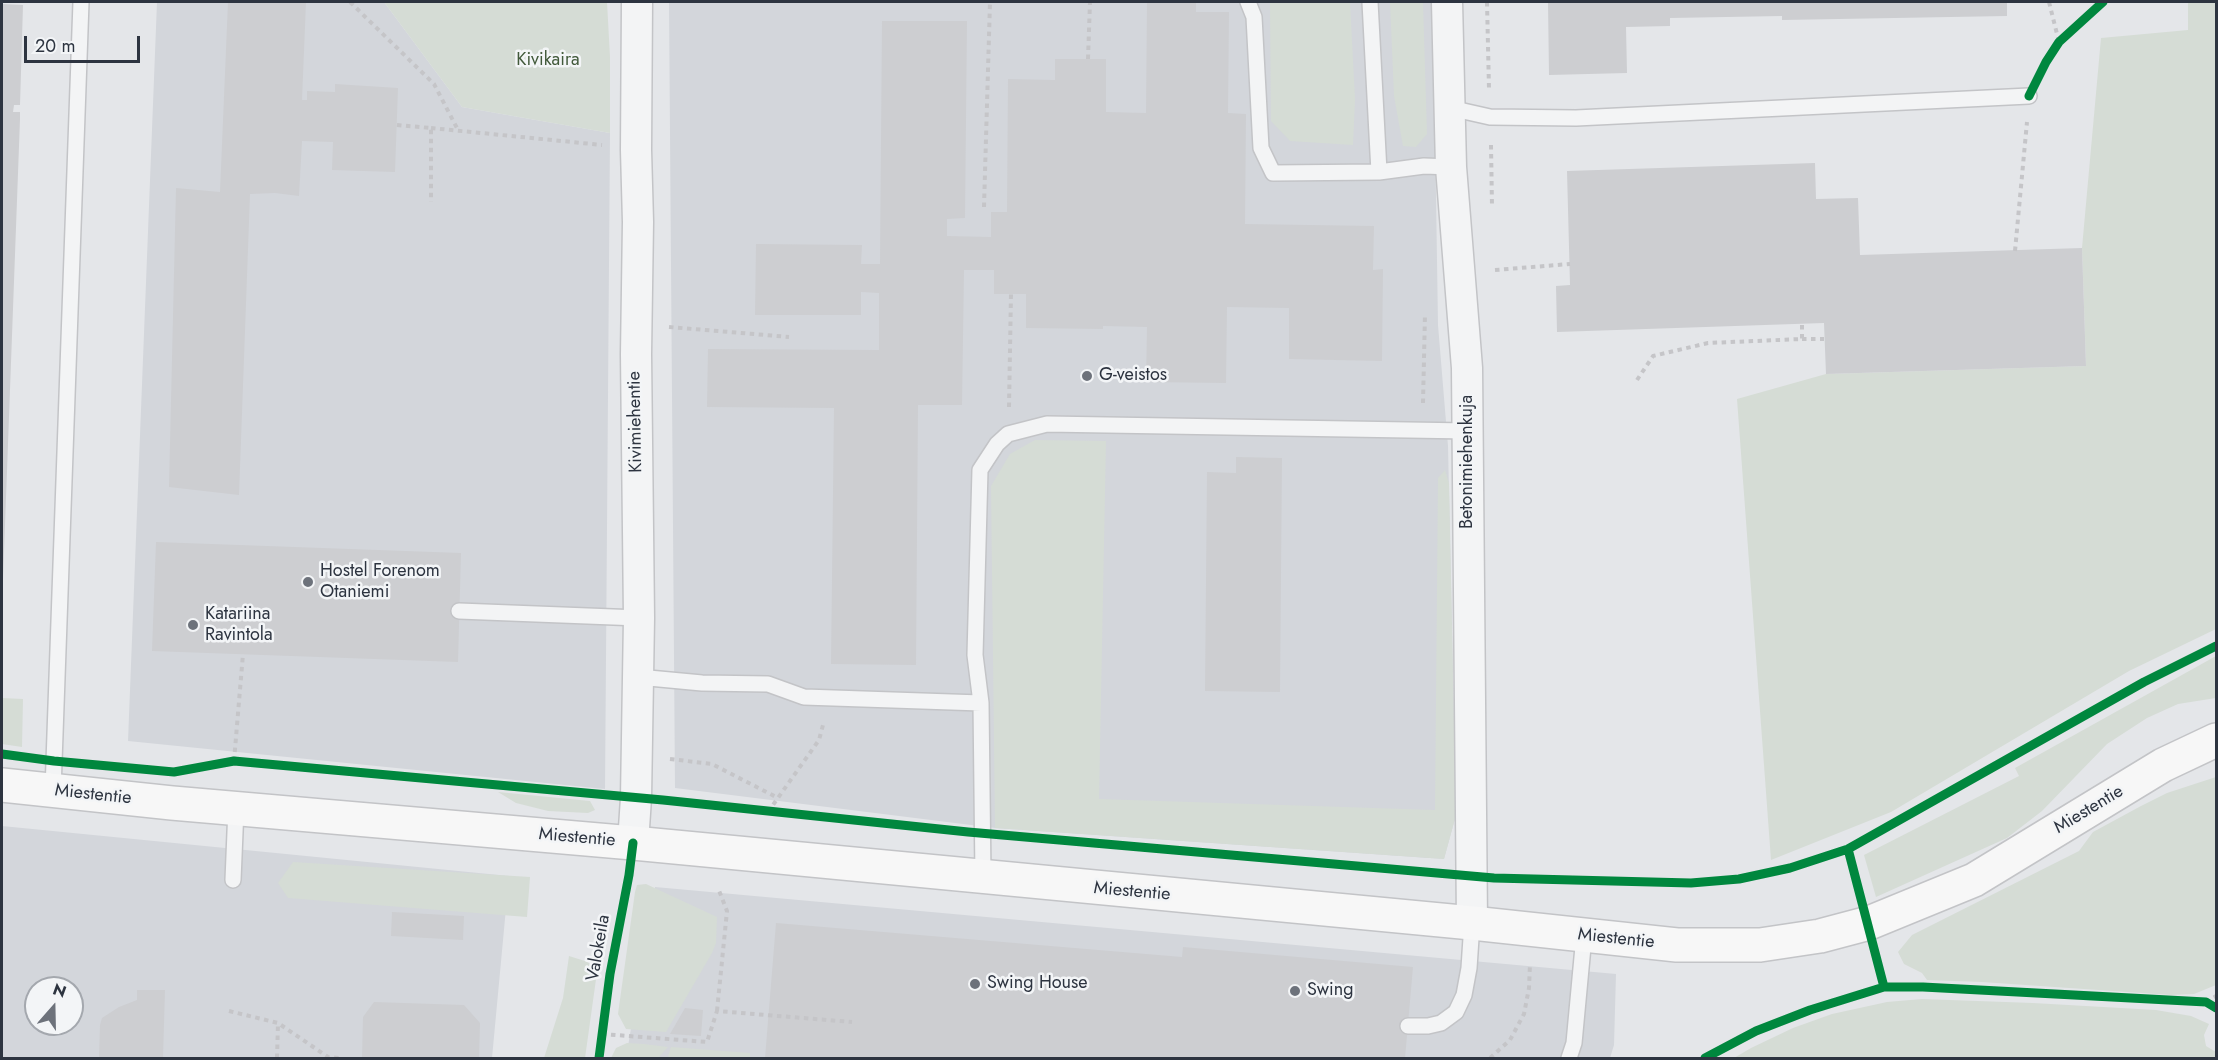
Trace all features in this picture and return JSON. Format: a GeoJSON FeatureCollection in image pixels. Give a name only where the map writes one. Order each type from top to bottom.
{"type":"FeatureCollection","features":[{"type":"Feature","properties":{"kind":"main road","name":"Miestentie"},"geometry":{"type":"LineString","coordinates":[[2,785],[172,803],[633,843],[1472,923],[1677,945],[1760,945],[1820,936],[1869,923],[1974,880],[2163,765],[2217,740]]}},
{"type":"Feature","properties":{"kind":"street","name":"Kivimiehentie"},"geometry":{"type":"LineString","coordinates":[[633,843],[639,618],[636,354],[637,2]]}},
{"type":"Feature","properties":{"kind":"street","name":"Betonimiehenkuja"},"geometry":{"type":"LineString","coordinates":[[1447,2],[1451,167],[1467,369],[1472,923]]}},
{"type":"Feature","properties":{"kind":"lane"},"geometry":{"type":"LineString","coordinates":[[53,790],[81,2]]}},
{"type":"Feature","properties":{"kind":"lane"},"geometry":{"type":"LineString","coordinates":[[1248,2],[1254,17],[1261,148],[1273,173],[1379,172],[1424,166],[1451,167]]}},
{"type":"Feature","properties":{"kind":"lane"},"geometry":{"type":"LineString","coordinates":[[1371,2],[1379,172]]}},
{"type":"Feature","properties":{"kind":"lane"},"geometry":{"type":"LineString","coordinates":[[1450,108],[1490,117],[1576,118],[2029,96]]}},
{"type":"Feature","properties":{"kind":"lane"},"geometry":{"type":"LineString","coordinates":[[983,877],[981,703],[975,656],[980,470],[1008,434],[1047,424],[1468,431]]}},
{"type":"Feature","properties":{"kind":"lane"},"geometry":{"type":"LineString","coordinates":[[459,611],[639,618]]}},
{"type":"Feature","properties":{"kind":"lane"},"geometry":{"type":"LineString","coordinates":[[638,677],[702,683],[768,684],[804,697],[981,703]]}},
{"type":"Feature","properties":{"kind":"lane"},"geometry":{"type":"LineString","coordinates":[[233,880],[236,808]]}},
{"type":"Feature","properties":{"kind":"lane"},"geometry":{"type":"LineString","coordinates":[[1408,1026],[1428,1026],[1441,1023],[1456,1012],[1464,995],[1469,968],[1472,923]]}},
{"type":"Feature","properties":{"kind":"lane"},"geometry":{"type":"LineString","coordinates":[[1569,1059],[1574,1043],[1584,936]]}},
{"type":"Feature","properties":{"kind":"path"},"geometry":{"type":"LineString","coordinates":[[350,2],[434,84],[459,131]]}},
{"type":"Feature","properties":{"kind":"path"},"geometry":{"type":"LineString","coordinates":[[984,207],[990,2]]}},
{"type":"Feature","properties":{"kind":"path"},"geometry":{"type":"LineString","coordinates":[[1088,59],[1090,2]]}},
{"type":"Feature","properties":{"kind":"path"},"geometry":{"type":"LineString","coordinates":[[2049,2],[2059,42]]}},
{"type":"Feature","properties":{"kind":"path"},"geometry":{"type":"LineString","coordinates":[[2015,251],[2029,96],[2059,42],[2103,2]]}},
{"type":"Feature","properties":{"kind":"path"},"geometry":{"type":"LineString","coordinates":[[397,125],[565,140],[636,150]]}},
{"type":"Feature","properties":{"kind":"path"},"geometry":{"type":"LineString","coordinates":[[431,128],[431,202]]}},
{"type":"Feature","properties":{"kind":"path"},"geometry":{"type":"LineString","coordinates":[[1458,268],[1493,270],[1570,264]]}},
{"type":"Feature","properties":{"kind":"path"},"geometry":{"type":"LineString","coordinates":[[1008,434],[1011,293]]}},
{"type":"Feature","properties":{"kind":"path"},"geometry":{"type":"LineString","coordinates":[[1802,324],[1802,339]]}},
{"type":"Feature","properties":{"kind":"path"},"geometry":{"type":"LineString","coordinates":[[663,327],[789,337]]}},
{"type":"Feature","properties":{"kind":"path"},"geometry":{"type":"LineString","coordinates":[[1637,380],[1653,356],[1708,343],[1824,339]]}},
{"type":"Feature","properties":{"kind":"path"},"geometry":{"type":"LineString","coordinates":[[234,761],[243,654]]}},
{"type":"Feature","properties":{"kind":"path"},"geometry":{"type":"LineString","coordinates":[[768,812],[819,740],[831,698]]}},
{"type":"Feature","properties":{"kind":"path"},"geometry":{"type":"LineString","coordinates":[[664,758],[712,764],[778,798]]}},
{"type":"Feature","properties":{"kind":"path"},"geometry":{"type":"LineString","coordinates":[[602,1034],[707,1042],[717,1011],[728,911],[715,882]]}},
{"type":"Feature","properties":{"kind":"path"},"geometry":{"type":"LineString","coordinates":[[1490,1059],[1510,1040],[1524,1014],[1529,988],[1530,959]]}},
{"type":"Feature","properties":{"kind":"path"},"geometry":{"type":"LineString","coordinates":[[2201,1002],[2217,996]]}},
{"type":"Feature","properties":{"kind":"path"},"geometry":{"type":"LineString","coordinates":[[2201,1002],[2217,1008]]}},
{"type":"Feature","properties":{"kind":"path"},"geometry":{"type":"LineString","coordinates":[[229,1011],[278,1023],[328,1058],[340,1059]]}},
{"type":"Feature","properties":{"kind":"path"},"geometry":{"type":"LineString","coordinates":[[717,1011],[852,1022]]}},
{"type":"Feature","properties":{"kind":"path"},"geometry":{"type":"LineString","coordinates":[[277,1059],[278,1023]]}},
{"type":"Feature","properties":{"kind":"shaded area"},"geometry":{"type":"Polygon","coordinates":[[[157,2],[384,2],[462,107],[610,133],[605,789],[128,741],[157,2]]]}},
{"type":"Feature","properties":{"kind":"shaded area"},"geometry":{"type":"Polygon","coordinates":[[[669,2],[1433,2],[1438,325],[1448,446],[1456,815],[1444,859],[995,828],[675,788],[669,2]]]}},
{"type":"Feature","properties":{"kind":"shaded area"},"geometry":{"type":"Polygon","coordinates":[[[2,826],[509,876],[492,1058],[2,1058],[2,826]]]}},
{"type":"Feature","properties":{"kind":"shaded area"},"geometry":{"type":"Polygon","coordinates":[[[655,887],[1616,974],[1614,1045],[1610,1058],[626,1058],[655,887]]]}},
{"type":"Feature","properties":{"kind":"green space","name":"Kivikaira"},"geometry":{"type":"Polygon","coordinates":[[[384,2],[607,2],[610,133],[462,107],[384,2]]]}},
{"type":"Feature","properties":{"kind":"green space"},"geometry":{"type":"Polygon","coordinates":[[[1270,2],[1350,2],[1355,99],[1353,145],[1290,141],[1271,121],[1270,2]]]}},
{"type":"Feature","properties":{"kind":"green space"},"geometry":{"type":"Polygon","coordinates":[[[1390,2],[1423,2],[1427,134],[1416,147],[1403,146],[1394,96],[1390,2]]]}},
{"type":"Feature","properties":{"kind":"green space"},"geometry":{"type":"Polygon","coordinates":[[[2188,2],[2216,2],[2216,629],[2129,671],[1891,812],[1771,860],[1737,399],[1826,374],[2086,366],[2082,248],[2101,38],[2188,30],[2188,2]]]}},
{"type":"Feature","properties":{"kind":"green space"},"geometry":{"type":"Polygon","coordinates":[[[1035,440],[1106,441],[1099,799],[1435,810],[1438,478],[1445,470],[1449,483],[1456,815],[1444,859],[995,828],[991,486],[1010,454],[1035,440]]]}},
{"type":"Feature","properties":{"kind":"green space"},"geometry":{"type":"Polygon","coordinates":[[[2216,656],[2216,698],[2178,704],[2147,718],[2107,744],[2042,811],[2007,838],[1876,897],[1864,855],[2019,776],[2015,768],[2216,656]]]}},
{"type":"Feature","properties":{"kind":"green space"},"geometry":{"type":"Polygon","coordinates":[[[2,698],[23,699],[22,747],[2,744],[2,698]]]}},
{"type":"Feature","properties":{"kind":"green space"},"geometry":{"type":"Polygon","coordinates":[[[2216,777],[2216,985],[2194,994],[2171,995],[1927,980],[1922,973],[1904,964],[1898,952],[1912,935],[2079,851],[2093,832],[2141,806],[2167,793],[2216,777]]]}},
{"type":"Feature","properties":{"kind":"green space"},"geometry":{"type":"Polygon","coordinates":[[[498,792],[590,801],[595,810],[588,813],[548,811],[516,803],[498,792]]]}},
{"type":"Feature","properties":{"kind":"green space"},"geometry":{"type":"Polygon","coordinates":[[[293,862],[530,877],[527,917],[288,898],[278,883],[293,862]]]}},
{"type":"Feature","properties":{"kind":"green space"},"geometry":{"type":"Polygon","coordinates":[[[646,884],[717,917],[716,943],[712,953],[666,1032],[626,1029],[618,1014],[635,892],[637,885],[646,884]]]}},
{"type":"Feature","properties":{"kind":"green space"},"geometry":{"type":"Polygon","coordinates":[[[569,956],[588,962],[597,972],[585,1058],[544,1058],[563,998],[569,956]]]}},
{"type":"Feature","properties":{"kind":"green space"},"geometry":{"type":"Polygon","coordinates":[[[1922,999],[2156,1010],[2191,1016],[2209,1024],[2204,1035],[2206,1046],[2216,1052],[2216,1058],[1734,1058],[1793,1028],[1832,1014],[1887,1002],[1922,999]]]}},
{"type":"Feature","properties":{"kind":"green space"},"geometry":{"type":"Polygon","coordinates":[[[627,1043],[668,1047],[658,1058],[611,1058],[616,1048],[627,1043]]]}},
{"type":"Feature","properties":{"kind":"green space"},"geometry":{"type":"Polygon","coordinates":[[[671,1047],[750,1053],[750,1058],[670,1058],[668,1056],[671,1047]]]}},
{"type":"Feature","properties":{"kind":"building"},"geometry":{"type":"Polygon","coordinates":[[[228,2],[306,2],[302,100],[307,100],[307,91],[335,92],[335,84],[398,88],[395,172],[332,170],[333,142],[302,141],[299,196],[275,193],[250,194],[239,495],[169,487],[176,188],[220,192],[228,2]]]}},
{"type":"Feature","properties":{"kind":"building"},"geometry":{"type":"Polygon","coordinates":[[[1147,2],[1196,2],[1196,12],[1229,12],[1228,113],[1246,114],[1245,224],[1374,226],[1373,270],[1383,269],[1382,361],[1289,359],[1289,308],[1227,307],[1226,383],[1146,382],[1147,327],[1026,328],[1026,294],[994,294],[994,270],[964,270],[962,405],[918,405],[916,665],[831,664],[834,408],[707,407],[708,349],[879,350],[879,293],[861,292],[861,315],[755,315],[756,244],[862,245],[861,264],[880,264],[882,21],[967,21],[965,218],[947,219],[947,236],[991,237],[991,212],[1007,212],[1008,79],[1055,80],[1055,59],[1106,59],[1106,112],[1146,113],[1147,2]]]}},
{"type":"Feature","properties":{"kind":"building"},"geometry":{"type":"Polygon","coordinates":[[[1548,2],[2007,2],[2007,16],[1782,20],[1782,16],[1670,18],[1670,26],[1626,27],[1627,73],[1549,75],[1548,2]]]}},
{"type":"Feature","properties":{"kind":"building"},"geometry":{"type":"Polygon","coordinates":[[[2,4],[23,5],[20,105],[14,105],[13,112],[20,112],[20,119],[3,579],[2,579],[2,4]]]}},
{"type":"Feature","properties":{"kind":"building"},"geometry":{"type":"Polygon","coordinates":[[[1815,163],[1816,199],[1858,198],[1860,255],[2082,248],[2086,366],[1826,374],[1824,323],[1557,332],[1556,286],[1570,285],[1567,171],[1815,163]]]}},
{"type":"Feature","properties":{"kind":"building"},"geometry":{"type":"Polygon","coordinates":[[[1236,457],[1282,458],[1280,692],[1205,691],[1207,472],[1236,473],[1236,457]]]}},
{"type":"Feature","properties":{"kind":"building","name":"Hostel Forenom Otaniemi"},"geometry":{"type":"Polygon","coordinates":[[[156,542],[461,553],[458,662],[152,651],[156,542]]]}},
{"type":"Feature","properties":{"kind":"building"},"geometry":{"type":"Polygon","coordinates":[[[392,912],[464,916],[463,940],[391,936],[392,912]]]}},
{"type":"Feature","properties":{"kind":"building","name":"Swing House"},"geometry":{"type":"Polygon","coordinates":[[[776,923],[1182,957],[1183,947],[1413,967],[1405,1058],[765,1058],[776,923]]]}},
{"type":"Feature","properties":{"kind":"building"},"geometry":{"type":"Polygon","coordinates":[[[137,990],[165,990],[163,1058],[99,1058],[102,1018],[119,1007],[137,1000],[137,990]]]}},
{"type":"Feature","properties":{"kind":"building"},"geometry":{"type":"Polygon","coordinates":[[[374,1002],[464,1005],[480,1023],[479,1058],[362,1058],[363,1017],[374,1002]]]}},
{"type":"Feature","properties":{"kind":"building"},"geometry":{"type":"Polygon","coordinates":[[[685,1008],[703,1010],[701,1036],[670,1034],[685,1008]]]}},
{"type":"Feature","properties":{"kind":"cycle path"},"geometry":{"type":"LineString","coordinates":[[2029,96],[2059,42],[2103,2]]}},
{"type":"Feature","properties":{"kind":"cycle path"},"geometry":{"type":"LineString","coordinates":[[2,754],[174,772],[234,761],[663,800],[968,832],[1494,878],[1691,883],[1739,879],[1790,868],[1848,849],[2144,682],[2216,646]]}},
{"type":"Feature","properties":{"kind":"cycle path","name":"Valokeila"},"geometry":{"type":"LineString","coordinates":[[599,1058],[610,974],[633,843]]}},
{"type":"Feature","properties":{"kind":"cycle path"},"geometry":{"type":"LineString","coordinates":[[1848,849],[1884,987]]}},
{"type":"Feature","properties":{"kind":"cycle path"},"geometry":{"type":"LineString","coordinates":[[1705,1058],[1756,1031],[1810,1010],[1884,987],[1923,987],[2206,1002],[2216,1008]]}},
{"type":"Feature","properties":{"kind":"place","name":"G-veistos"},"geometry":{"type":"Point","coordinates":[1087,376]}},
{"type":"Feature","properties":{"kind":"place","name":"Hostel Forenom Otaniemi"},"geometry":{"type":"Point","coordinates":[308,582]}},
{"type":"Feature","properties":{"kind":"place","name":"Katariina Ravintola"},"geometry":{"type":"Point","coordinates":[193,625]}},
{"type":"Feature","properties":{"kind":"place","name":"Swing House"},"geometry":{"type":"Point","coordinates":[975,984]}},
{"type":"Feature","properties":{"kind":"place","name":"Swing"},"geometry":{"type":"Point","coordinates":[1295,991]}}]}
